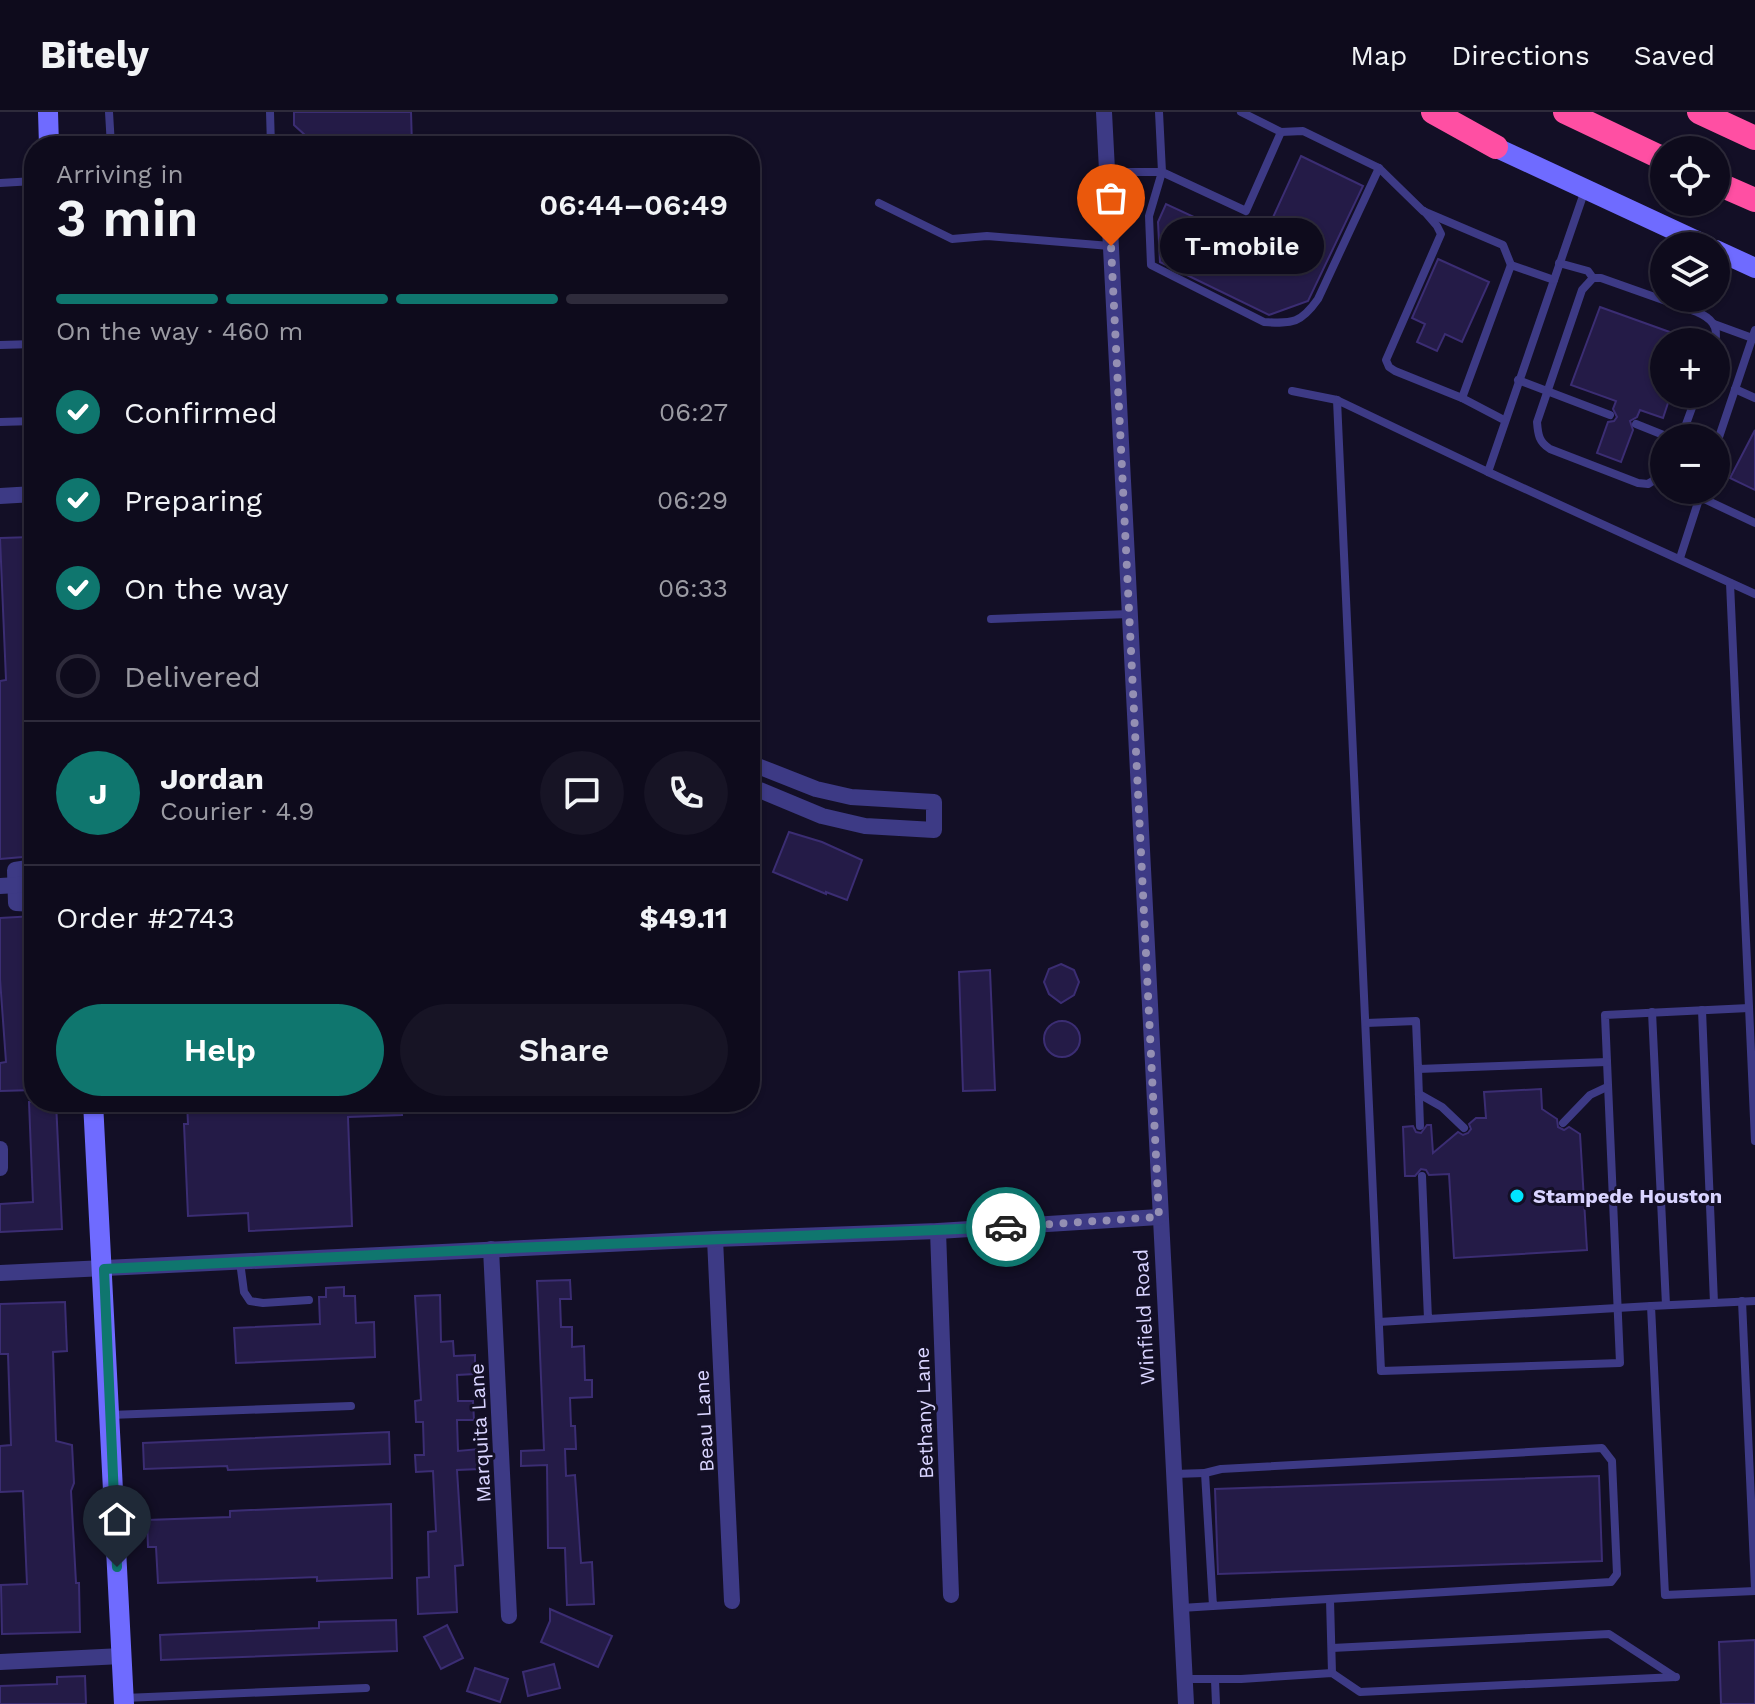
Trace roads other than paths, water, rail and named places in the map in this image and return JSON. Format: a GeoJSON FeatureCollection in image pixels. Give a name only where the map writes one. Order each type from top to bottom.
{"type":"FeatureCollection","features":[{"type":"Feature","properties":{"kind":"highway"},"geometry":{"type":"LineString","coordinates":[[1433,112],[1496,147]]}},
{"type":"Feature","properties":{"kind":"highway"},"geometry":{"type":"LineString","coordinates":[[1565,112],[1650,152]]}},
{"type":"Feature","properties":{"kind":"highway"},"geometry":{"type":"LineString","coordinates":[[1699,112],[1755,138]]}},
{"type":"Feature","properties":{"kind":"highway"},"geometry":{"type":"LineString","coordinates":[[1730,189],[1755,200]]}},
{"type":"Feature","properties":{"kind":"main road"},"geometry":{"type":"LineString","coordinates":[[48,112],[49,136]]}},
{"type":"Feature","properties":{"kind":"main road"},"geometry":{"type":"LineString","coordinates":[[1415,112],[1678,232]]}},
{"type":"Feature","properties":{"kind":"main road"},"geometry":{"type":"LineString","coordinates":[[1730,256],[1755,268]]}},
{"type":"Feature","properties":{"kind":"main road"},"geometry":{"type":"LineString","coordinates":[[94,1112],[124,1701]]}},
{"type":"Feature","properties":{"kind":"street","name":"Winfield Road"},"geometry":{"type":"LineString","coordinates":[[1104,112],[1186,1704]]}},
{"type":"Feature","properties":{"kind":"street"},"geometry":{"type":"LineString","coordinates":[[0,496],[24,495]]}},
{"type":"Feature","properties":{"kind":"street"},"geometry":{"type":"LineString","coordinates":[[760,767],[816,789],[851,797],[934,802],[934,830],[865,826],[822,816],[760,790]]}},
{"type":"Feature","properties":{"kind":"street"},"geometry":{"type":"LineString","coordinates":[[24,869],[15,870],[7,885],[16,903],[24,903]]}},
{"type":"Feature","properties":{"kind":"street"},"geometry":{"type":"LineString","coordinates":[[0,1149],[0,1168]]}},
{"type":"Feature","properties":{"kind":"street"},"geometry":{"type":"LineString","coordinates":[[0,1273],[938,1231],[1159,1217]]}},
{"type":"Feature","properties":{"kind":"street","name":"Bethany Lane"},"geometry":{"type":"LineString","coordinates":[[938,1231],[951,1595]]}},
{"type":"Feature","properties":{"kind":"street","name":"Beau Lane"},"geometry":{"type":"LineString","coordinates":[[715,1239],[732,1601]]}},
{"type":"Feature","properties":{"kind":"street","name":"Marquita Lane"},"geometry":{"type":"LineString","coordinates":[[491,1249],[509,1616]]}},
{"type":"Feature","properties":{"kind":"street"},"geometry":{"type":"LineString","coordinates":[[0,1662],[122,1656]]}},
{"type":"Feature","properties":{"kind":"lane"},"geometry":{"type":"LineString","coordinates":[[109,112],[110,136]]}},
{"type":"Feature","properties":{"kind":"lane"},"geometry":{"type":"LineString","coordinates":[[270,112],[271,136]]}},
{"type":"Feature","properties":{"kind":"lane"},"geometry":{"type":"LineString","coordinates":[[1159,112],[1162,172],[1149,216],[1151,265],[1264,322],[1283,323],[1305,316],[1318,299],[1379,168]]}},
{"type":"Feature","properties":{"kind":"lane"},"geometry":{"type":"LineString","coordinates":[[1241,112],[1281,132],[1303,131],[1379,168],[1423,211],[1441,234],[1386,360],[1395,371],[1462,398],[1504,420]]}},
{"type":"Feature","properties":{"kind":"lane"},"geometry":{"type":"LineString","coordinates":[[1107,172],[1162,172],[1246,211],[1281,132]]}},
{"type":"Feature","properties":{"kind":"lane"},"geometry":{"type":"LineString","coordinates":[[0,183],[24,182]]}},
{"type":"Feature","properties":{"kind":"lane"},"geometry":{"type":"LineString","coordinates":[[1488,472],[1585,189]]}},
{"type":"Feature","properties":{"kind":"lane"},"geometry":{"type":"LineString","coordinates":[[879,203],[952,239],[987,236],[1111,246]]}},
{"type":"Feature","properties":{"kind":"lane"},"geometry":{"type":"LineString","coordinates":[[1423,211],[1503,245],[1511,265],[1462,398]]}},
{"type":"Feature","properties":{"kind":"lane"},"geometry":{"type":"LineString","coordinates":[[1559,263],[1588,271],[1593,278]]}},
{"type":"Feature","properties":{"kind":"lane"},"geometry":{"type":"LineString","coordinates":[[1511,265],[1554,280]]}},
{"type":"Feature","properties":{"kind":"lane"},"geometry":{"type":"LineString","coordinates":[[1650,483],[1638,483],[1542,444],[1538,435],[1537,422],[1582,290],[1593,278],[1601,278],[1697,312],[1707,316],[1714,324],[1754,336],[1723,424]]}},
{"type":"Feature","properties":{"kind":"lane"},"geometry":{"type":"LineString","coordinates":[[1714,324],[1714,328]]}},
{"type":"Feature","properties":{"kind":"lane"},"geometry":{"type":"LineString","coordinates":[[0,345],[24,344]]}},
{"type":"Feature","properties":{"kind":"lane"},"geometry":{"type":"LineString","coordinates":[[1518,380],[1610,415]]}},
{"type":"Feature","properties":{"kind":"lane"},"geometry":{"type":"LineString","coordinates":[[1735,389],[1755,398]]}},
{"type":"Feature","properties":{"kind":"lane"},"geometry":{"type":"LineString","coordinates":[[1292,391],[1337,400],[1755,594]]}},
{"type":"Feature","properties":{"kind":"lane"},"geometry":{"type":"LineString","coordinates":[[1337,400],[1381,1371],[1620,1363],[1605,1015],[1749,1008]]}},
{"type":"Feature","properties":{"kind":"lane"},"geometry":{"type":"LineString","coordinates":[[0,422],[24,421]]}},
{"type":"Feature","properties":{"kind":"lane"},"geometry":{"type":"LineString","coordinates":[[1636,424],[1650,430]]}},
{"type":"Feature","properties":{"kind":"lane"},"geometry":{"type":"LineString","coordinates":[[1680,558],[1697,504]]}},
{"type":"Feature","properties":{"kind":"lane"},"geometry":{"type":"LineString","coordinates":[[1721,504],[1755,523]]}},
{"type":"Feature","properties":{"kind":"lane"},"geometry":{"type":"LineString","coordinates":[[1730,583],[1755,1141]]}},
{"type":"Feature","properties":{"kind":"lane"},"geometry":{"type":"LineString","coordinates":[[991,619],[1130,614]]}},
{"type":"Feature","properties":{"kind":"lane"},"geometry":{"type":"LineString","coordinates":[[1702,1010],[1714,1303]]}},
{"type":"Feature","properties":{"kind":"lane"},"geometry":{"type":"LineString","coordinates":[[1652,1012],[1658,1060],[1666,1305]]}},
{"type":"Feature","properties":{"kind":"lane"},"geometry":{"type":"LineString","coordinates":[[1366,1023],[1416,1021],[1420,1126]]}},
{"type":"Feature","properties":{"kind":"lane"},"geometry":{"type":"LineString","coordinates":[[1693,1058],[1704,1058]]}},
{"type":"Feature","properties":{"kind":"lane"},"geometry":{"type":"LineString","coordinates":[[1418,1069],[1607,1062]]}},
{"type":"Feature","properties":{"kind":"lane"},"geometry":{"type":"LineString","coordinates":[[1563,1123],[1590,1095],[1607,1087]]}},
{"type":"Feature","properties":{"kind":"lane"},"geometry":{"type":"LineString","coordinates":[[1419,1094],[1442,1107],[1464,1128]]}},
{"type":"Feature","properties":{"kind":"lane"},"geometry":{"type":"LineString","coordinates":[[1422,1176],[1428,1319]]}},
{"type":"Feature","properties":{"kind":"lane"},"geometry":{"type":"LineString","coordinates":[[240,1262],[244,1292],[250,1301],[309,1300]]}},
{"type":"Feature","properties":{"kind":"lane"},"geometry":{"type":"LineString","coordinates":[[1651,1306],[1665,1595],[1755,1590],[1742,1301]]}},
{"type":"Feature","properties":{"kind":"lane"},"geometry":{"type":"LineString","coordinates":[[1379,1322],[1755,1301]]}},
{"type":"Feature","properties":{"kind":"lane"},"geometry":{"type":"LineString","coordinates":[[110,1415],[351,1406]]}},
{"type":"Feature","properties":{"kind":"lane"},"geometry":{"type":"LineString","coordinates":[[1173,1474],[1602,1448],[1612,1461],[1617,1574],[1611,1582],[1180,1608]]}},
{"type":"Feature","properties":{"kind":"lane"},"geometry":{"type":"LineString","coordinates":[[1205,1473],[1213,1606]]}},
{"type":"Feature","properties":{"kind":"lane"},"geometry":{"type":"LineString","coordinates":[[1330,1600],[1332,1673]]}},
{"type":"Feature","properties":{"kind":"lane"},"geometry":{"type":"LineString","coordinates":[[1184,1679],[1332,1673],[1360,1692],[1676,1677],[1609,1634],[1332,1648]]}},
{"type":"Feature","properties":{"kind":"lane"},"geometry":{"type":"LineString","coordinates":[[1215,1680],[1216,1704]]}},
{"type":"Feature","properties":{"kind":"lane"},"geometry":{"type":"LineString","coordinates":[[124,1701],[366,1688]]}},
{"type":"Feature","properties":{"kind":"place","name":"T-mobile"},"geometry":{"type":"Point","coordinates":[1111,246]}},
{"type":"Feature","properties":{"kind":"place","name":"Stampede Houston"},"geometry":{"type":"Point","coordinates":[1517,1196]}}]}
